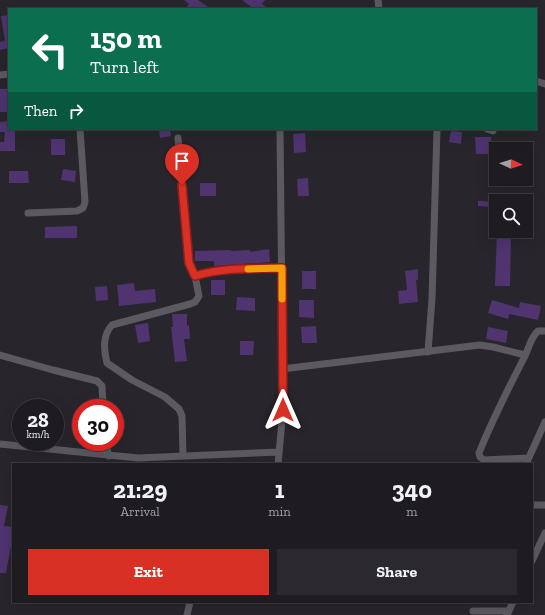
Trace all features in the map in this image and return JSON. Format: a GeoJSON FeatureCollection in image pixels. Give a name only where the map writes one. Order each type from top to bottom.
{"type":"FeatureCollection","features":[{"type":"Feature","properties":{"kind":"street"},"geometry":{"type":"LineString","coordinates":[[28,213],[77,211],[83,208],[85,202],[80,130]]}},
{"type":"Feature","properties":{"kind":"street"},"geometry":{"type":"LineString","coordinates":[[278,463],[283,410],[280,130]]}},
{"type":"Feature","properties":{"kind":"street"},"geometry":{"type":"LineString","coordinates":[[428,352],[432,299],[437,130]]}},
{"type":"Feature","properties":{"kind":"street"},"geometry":{"type":"LineString","coordinates":[[178,138],[189,263],[195,276],[199,296],[195,302],[190,304],[112,325],[107,330],[105,337],[105,353],[107,363],[132,380],[165,396],[179,409],[182,416],[183,456]]}},
{"type":"Feature","properties":{"kind":"street"},"geometry":{"type":"LineString","coordinates":[[195,276],[219,270],[282,268]]}},
{"type":"Feature","properties":{"kind":"street"},"geometry":{"type":"LineString","coordinates":[[545,331],[538,331],[533,335],[525,355],[494,414],[479,453],[480,457],[484,460],[527,461],[545,422]]}},
{"type":"Feature","properties":{"kind":"street"},"geometry":{"type":"LineString","coordinates":[[282,369],[480,345],[525,355]]}},
{"type":"Feature","properties":{"kind":"street"},"geometry":{"type":"LineString","coordinates":[[0,355],[97,381],[102,386],[103,399]]}},
{"type":"Feature","properties":{"kind":"street"},"geometry":{"type":"LineString","coordinates":[[0,444],[138,458],[279,452]]}},
{"type":"Feature","properties":{"kind":"street"},"geometry":{"type":"LineString","coordinates":[[107,451],[109,456]]}},
{"type":"Feature","properties":{"kind":"street"},"geometry":{"type":"LineString","coordinates":[[533,505],[545,505]]}},
{"type":"Feature","properties":{"kind":"street"},"geometry":{"type":"LineString","coordinates":[[534,551],[545,533]]}},
{"type":"Feature","properties":{"kind":"street"},"geometry":{"type":"LineString","coordinates":[[187,615],[190,603]]}},
{"type":"Feature","properties":{"kind":"street"},"geometry":{"type":"LineString","coordinates":[[473,611],[508,613],[513,603]]}},
{"type":"Feature","properties":{"kind":"building"},"geometry":{"type":"Polygon","coordinates":[[[184,0],[198,0],[210,8],[186,8],[189,4],[184,0]]]}},
{"type":"Feature","properties":{"kind":"building"},"geometry":{"type":"Polygon","coordinates":[[[242,0],[265,0],[262,4],[268,8],[253,8],[242,0]]]}},
{"type":"Feature","properties":{"kind":"building"},"geometry":{"type":"Polygon","coordinates":[[[8,15],[8,48],[0,50],[0,42],[5,41],[1,16],[8,15]]]}},
{"type":"Feature","properties":{"kind":"building"},"geometry":{"type":"Polygon","coordinates":[[[0,89],[8,89],[8,112],[0,112],[0,89]]]}},
{"type":"Feature","properties":{"kind":"building"},"geometry":{"type":"Polygon","coordinates":[[[8,121],[8,130],[15,130],[15,151],[0,151],[0,142],[4,142],[5,132],[0,132],[0,122],[8,121]]]}},
{"type":"Feature","properties":{"kind":"building"},"geometry":{"type":"Polygon","coordinates":[[[159,130],[170,130],[171,136],[160,138],[159,130]]]}},
{"type":"Feature","properties":{"kind":"building"},"geometry":{"type":"Polygon","coordinates":[[[451,131],[462,132],[461,144],[449,142],[451,131]]]}},
{"type":"Feature","properties":{"kind":"building"},"geometry":{"type":"Polygon","coordinates":[[[305,133],[306,152],[294,153],[293,134],[305,133]]]}},
{"type":"Feature","properties":{"kind":"building"},"geometry":{"type":"Polygon","coordinates":[[[475,137],[491,137],[491,142],[489,142],[489,154],[476,154],[475,137]]]}},
{"type":"Feature","properties":{"kind":"building"},"geometry":{"type":"Polygon","coordinates":[[[51,139],[65,139],[65,155],[51,155],[51,139]]]}},
{"type":"Feature","properties":{"kind":"building"},"geometry":{"type":"Polygon","coordinates":[[[63,169],[76,171],[75,182],[61,180],[63,169]]]}},
{"type":"Feature","properties":{"kind":"building"},"geometry":{"type":"Polygon","coordinates":[[[9,171],[28,171],[29,183],[9,183],[9,171]]]}},
{"type":"Feature","properties":{"kind":"building"},"geometry":{"type":"Polygon","coordinates":[[[308,178],[309,196],[298,196],[297,179],[308,178]]]}},
{"type":"Feature","properties":{"kind":"building"},"geometry":{"type":"Polygon","coordinates":[[[200,183],[216,183],[216,196],[200,196],[200,183]]]}},
{"type":"Feature","properties":{"kind":"building"},"geometry":{"type":"Polygon","coordinates":[[[478,201],[489,202],[489,207],[478,206],[478,201]]]}},
{"type":"Feature","properties":{"kind":"building"},"geometry":{"type":"Polygon","coordinates":[[[77,226],[77,238],[45,238],[45,227],[77,226]]]}},
{"type":"Feature","properties":{"kind":"building"},"geometry":{"type":"Polygon","coordinates":[[[497,238],[511,238],[510,286],[495,286],[497,238]]]}},
{"type":"Feature","properties":{"kind":"building"},"geometry":{"type":"Polygon","coordinates":[[[269,249],[270,262],[214,266],[214,261],[195,261],[195,251],[250,250],[250,252],[269,249]]]}},
{"type":"Feature","properties":{"kind":"building"},"geometry":{"type":"Polygon","coordinates":[[[418,269],[418,280],[416,280],[418,302],[399,304],[398,291],[407,290],[405,271],[418,269]]]}},
{"type":"Feature","properties":{"kind":"building"},"geometry":{"type":"Polygon","coordinates":[[[302,271],[316,271],[316,289],[302,289],[302,271]]]}},
{"type":"Feature","properties":{"kind":"building"},"geometry":{"type":"Polygon","coordinates":[[[211,280],[225,280],[225,295],[211,295],[211,280]]]}},
{"type":"Feature","properties":{"kind":"building"},"geometry":{"type":"Polygon","coordinates":[[[134,283],[135,291],[155,289],[156,302],[119,306],[117,285],[134,283]]]}},
{"type":"Feature","properties":{"kind":"building"},"geometry":{"type":"Polygon","coordinates":[[[107,286],[108,300],[96,301],[95,287],[107,286]]]}},
{"type":"Feature","properties":{"kind":"building"},"geometry":{"type":"Polygon","coordinates":[[[237,297],[255,298],[255,311],[236,310],[237,297]]]}},
{"type":"Feature","properties":{"kind":"building"},"geometry":{"type":"Polygon","coordinates":[[[299,300],[314,300],[314,318],[299,317],[299,300]]]}},
{"type":"Feature","properties":{"kind":"building"},"geometry":{"type":"Polygon","coordinates":[[[492,300],[519,308],[520,302],[541,306],[538,320],[509,314],[508,319],[488,313],[492,300]]]}},
{"type":"Feature","properties":{"kind":"building"},"geometry":{"type":"Polygon","coordinates":[[[172,314],[187,314],[187,326],[189,325],[190,339],[184,339],[187,361],[175,362],[171,327],[173,327],[172,314]]]}},
{"type":"Feature","properties":{"kind":"building"},"geometry":{"type":"Polygon","coordinates":[[[148,323],[150,341],[138,343],[135,325],[148,323]]]}},
{"type":"Feature","properties":{"kind":"building"},"geometry":{"type":"Polygon","coordinates":[[[316,326],[317,343],[302,343],[301,327],[316,326]]]}},
{"type":"Feature","properties":{"kind":"building"},"geometry":{"type":"Polygon","coordinates":[[[488,327],[508,331],[506,343],[486,339],[488,327]]]}},
{"type":"Feature","properties":{"kind":"building"},"geometry":{"type":"Polygon","coordinates":[[[240,341],[254,341],[253,355],[240,355],[240,341]]]}},
{"type":"Feature","properties":{"kind":"building"},"geometry":{"type":"Polygon","coordinates":[[[0,505],[8,506],[4,526],[12,527],[12,540],[6,573],[0,573],[0,505]]]}},
{"type":"Feature","properties":{"kind":"slow traffic"},"geometry":{"type":"LineString","coordinates":[[248,269],[282,268],[282,299]]}},
{"type":"Feature","properties":{"kind":"route"},"geometry":{"type":"LineString","coordinates":[[182,185],[189,263],[195,276],[219,270],[282,268],[283,410]]}}]}
